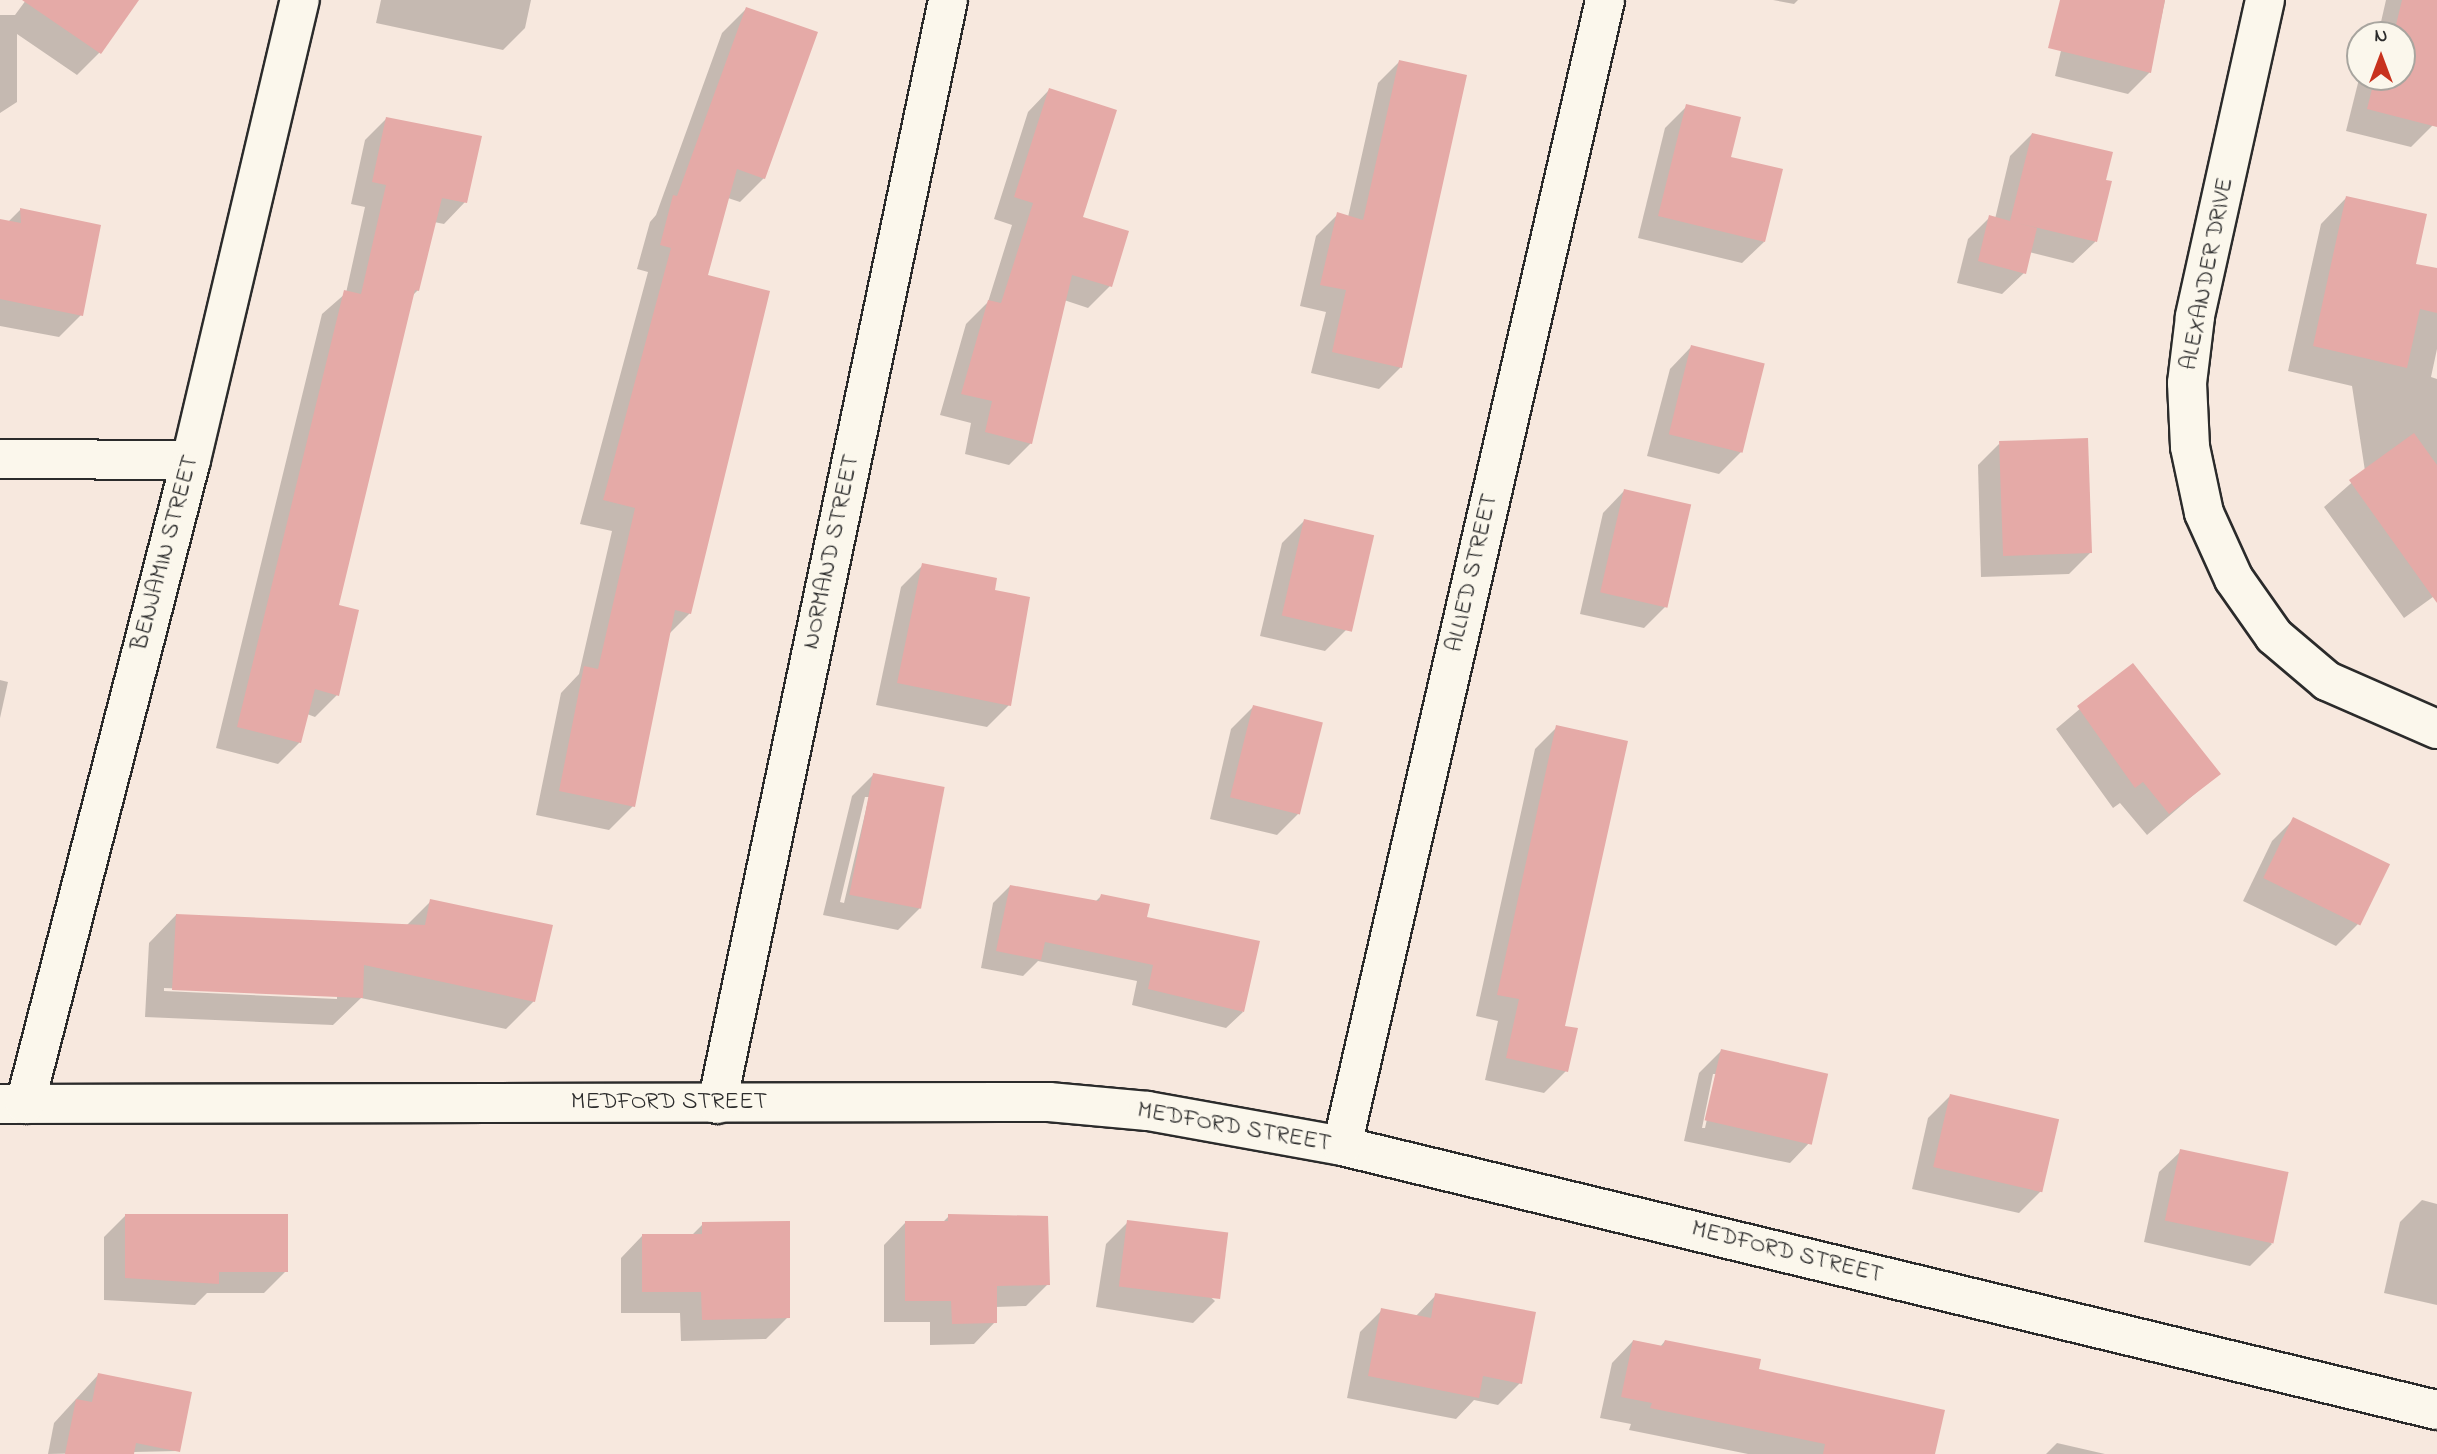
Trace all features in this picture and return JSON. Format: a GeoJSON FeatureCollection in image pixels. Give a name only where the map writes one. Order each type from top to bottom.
{"type":"FeatureCollection","features":[{"type":"Feature","properties":{"kind":"street","name":"BENJAMIN STREET"},"geometry":{"type":"LineString","coordinates":[[12,1104],[191,460],[300,0]]}},
{"type":"Feature","properties":{"kind":"street","name":"NORMAND STREET"},"geometry":{"type":"LineString","coordinates":[[717,1104],[948,0]]}},
{"type":"Feature","properties":{"kind":"street","name":"ALLIED STREET"},"geometry":{"type":"LineString","coordinates":[[1342,1146],[1605,0]]}},
{"type":"Feature","properties":{"kind":"street","name":"ALEXANDER DRIVE"},"geometry":{"type":"LineString","coordinates":[[2264,0],[2195,317],[2187,383],[2190,447],[2204,513],[2234,579],[2274,636],[2327,681],[2437,729]]}},
{"type":"Feature","properties":{"kind":"street"},"geometry":{"type":"LineString","coordinates":[[0,459],[191,460]]}},
{"type":"Feature","properties":{"kind":"street","name":"MEDFORD STREET"},"geometry":{"type":"LineString","coordinates":[[12,1104],[1049,1102],[1148,1111],[1342,1146],[2437,1410]]}},
{"type":"Feature","properties":{"kind":"building"},"geometry":{"type":"Polygon","coordinates":[[[22,0],[139,0],[101,54],[22,0]]]}},
{"type":"Feature","properties":{"kind":"building"},"geometry":{"type":"Polygon","coordinates":[[[2060,0],[2165,0],[2151,73],[2048,48],[2060,0]]]}},
{"type":"Feature","properties":{"kind":"building"},"geometry":{"type":"Polygon","coordinates":[[[2402,0],[2437,0],[2437,127],[2367,109],[2372,91],[2416,91],[2416,21],[2397,21],[2402,0]]]}},
{"type":"Feature","properties":{"kind":"building"},"geometry":{"type":"Polygon","coordinates":[[[746,7],[818,32],[765,179],[737,169],[708,275],[770,291],[691,614],[675,610],[635,807],[559,791],[584,666],[598,669],[635,508],[603,500],[671,248],[660,245],[673,195],[677,196],[746,7]]]}},
{"type":"Feature","properties":{"kind":"building"},"geometry":{"type":"Polygon","coordinates":[[[1399,60],[1467,75],[1402,368],[1332,352],[1346,290],[1320,285],[1337,212],[1363,220],[1399,60]]]}},
{"type":"Feature","properties":{"kind":"building"},"geometry":{"type":"Polygon","coordinates":[[[1049,88],[1117,110],[1083,217],[1129,231],[1112,287],[1072,275],[1032,444],[985,432],[992,401],[961,394],[988,300],[1001,303],[1033,203],[1014,197],[1049,88]]]}},
{"type":"Feature","properties":{"kind":"building"},"geometry":{"type":"Polygon","coordinates":[[[1686,104],[1741,117],[1731,157],[1783,169],[1765,242],[1658,216],[1686,104]]]}},
{"type":"Feature","properties":{"kind":"building"},"geometry":{"type":"Polygon","coordinates":[[[386,117],[482,136],[467,203],[442,198],[419,291],[415,290],[339,605],[359,610],[339,696],[315,689],[301,743],[237,727],[344,290],[361,294],[386,185],[372,182],[386,117]]]}},
{"type":"Feature","properties":{"kind":"building"},"geometry":{"type":"Polygon","coordinates":[[[2032,133],[2113,152],[2106,180],[2112,181],[2097,242],[2017,223],[2037,228],[2026,274],[1978,261],[1989,215],[2010,221],[2032,133]]]}},
{"type":"Feature","properties":{"kind":"building"},"geometry":{"type":"Polygon","coordinates":[[[2346,196],[2427,214],[2416,264],[2437,268],[2437,313],[2420,309],[2407,368],[2313,346],[2346,196]]]}},
{"type":"Feature","properties":{"kind":"building"},"geometry":{"type":"Polygon","coordinates":[[[20,208],[101,225],[83,316],[0,299],[0,219],[21,223],[20,208]]]}},
{"type":"Feature","properties":{"kind":"building"},"geometry":{"type":"Polygon","coordinates":[[[1691,345],[1765,363],[1742,453],[1669,434],[1691,345]]]}},
{"type":"Feature","properties":{"kind":"building"},"geometry":{"type":"Polygon","coordinates":[[[2414,433],[2437,465],[2437,603],[2349,480],[2414,433]]]}},
{"type":"Feature","properties":{"kind":"building"},"geometry":{"type":"Polygon","coordinates":[[[2088,438],[2092,553],[2003,556],[1999,441],[2088,438]]]}},
{"type":"Feature","properties":{"kind":"building"},"geometry":{"type":"Polygon","coordinates":[[[1624,489],[1691,505],[1667,608],[1600,592],[1624,489]]]}},
{"type":"Feature","properties":{"kind":"building"},"geometry":{"type":"Polygon","coordinates":[[[1304,519],[1374,535],[1352,632],[1282,615],[1304,519]]]}},
{"type":"Feature","properties":{"kind":"building"},"geometry":{"type":"Polygon","coordinates":[[[922,563],[997,578],[995,590],[1030,597],[1011,706],[897,683],[922,563]]]}},
{"type":"Feature","properties":{"kind":"building"},"geometry":{"type":"Polygon","coordinates":[[[2133,663],[2221,774],[2169,814],[2143,782],[2135,788],[2077,706],[2133,663]]]}},
{"type":"Feature","properties":{"kind":"building"},"geometry":{"type":"Polygon","coordinates":[[[1253,705],[1323,722],[1300,815],[1230,797],[1253,705]]]}},
{"type":"Feature","properties":{"kind":"building"},"geometry":{"type":"Polygon","coordinates":[[[1556,725],[1628,741],[1565,1026],[1578,1028],[1568,1072],[1506,1058],[1519,999],[1497,995],[1556,725]]]}},
{"type":"Feature","properties":{"kind":"building"},"geometry":{"type":"Polygon","coordinates":[[[873,773],[945,787],[921,909],[849,895],[873,773]]]}},
{"type":"Feature","properties":{"kind":"building"},"geometry":{"type":"Polygon","coordinates":[[[2293,817],[2390,864],[2360,925],[2263,878],[2293,817]]]}},
{"type":"Feature","properties":{"kind":"building"},"geometry":{"type":"Polygon","coordinates":[[[1010,885],[1099,901],[1101,894],[1150,904],[1147,917],[1260,941],[1244,1012],[1148,989],[1153,965],[1045,942],[1041,960],[996,951],[1010,885]]]}},
{"type":"Feature","properties":{"kind":"building"},"geometry":{"type":"Polygon","coordinates":[[[430,899],[553,925],[535,1002],[364,965],[363,998],[172,990],[176,914],[425,925],[430,899]]]}},
{"type":"Feature","properties":{"kind":"building"},"geometry":{"type":"Polygon","coordinates":[[[1721,1049],[1828,1074],[1812,1145],[1705,1120],[1721,1049]]]}},
{"type":"Feature","properties":{"kind":"building"},"geometry":{"type":"Polygon","coordinates":[[[1950,1094],[2059,1119],[2042,1192],[1933,1167],[1950,1094]]]}},
{"type":"Feature","properties":{"kind":"building"},"geometry":{"type":"Polygon","coordinates":[[[2180,1149],[2289,1172],[2273,1243],[2165,1220],[2180,1149]]]}},
{"type":"Feature","properties":{"kind":"building"},"geometry":{"type":"Polygon","coordinates":[[[125,1214],[288,1214],[288,1272],[219,1272],[219,1284],[125,1278],[125,1214]]]}},
{"type":"Feature","properties":{"kind":"building"},"geometry":{"type":"Polygon","coordinates":[[[948,1214],[1048,1216],[1050,1285],[997,1286],[997,1323],[952,1324],[951,1301],[905,1301],[905,1221],[948,1221],[948,1214]]]}},
{"type":"Feature","properties":{"kind":"building"},"geometry":{"type":"Polygon","coordinates":[[[1127,1220],[1228,1232],[1220,1299],[1119,1287],[1127,1220]]]}},
{"type":"Feature","properties":{"kind":"building"},"geometry":{"type":"Polygon","coordinates":[[[790,1221],[790,1318],[702,1320],[701,1292],[642,1292],[642,1234],[702,1234],[702,1222],[790,1221]]]}},
{"type":"Feature","properties":{"kind":"building"},"geometry":{"type":"Polygon","coordinates":[[[1435,1293],[1536,1312],[1522,1384],[1483,1376],[1479,1398],[1368,1376],[1381,1308],[1431,1318],[1435,1293]]]}},
{"type":"Feature","properties":{"kind":"building"},"geometry":{"type":"Polygon","coordinates":[[[1633,1340],[1663,1346],[1665,1340],[1761,1359],[1759,1369],[1945,1410],[1935,1454],[1823,1454],[1825,1444],[1650,1408],[1652,1403],[1621,1397],[1633,1340]]]}},
{"type":"Feature","properties":{"kind":"building"},"geometry":{"type":"Polygon","coordinates":[[[98,1373],[192,1392],[180,1452],[136,1443],[134,1454],[65,1454],[76,1399],[92,1402],[98,1373]]]}}]}
